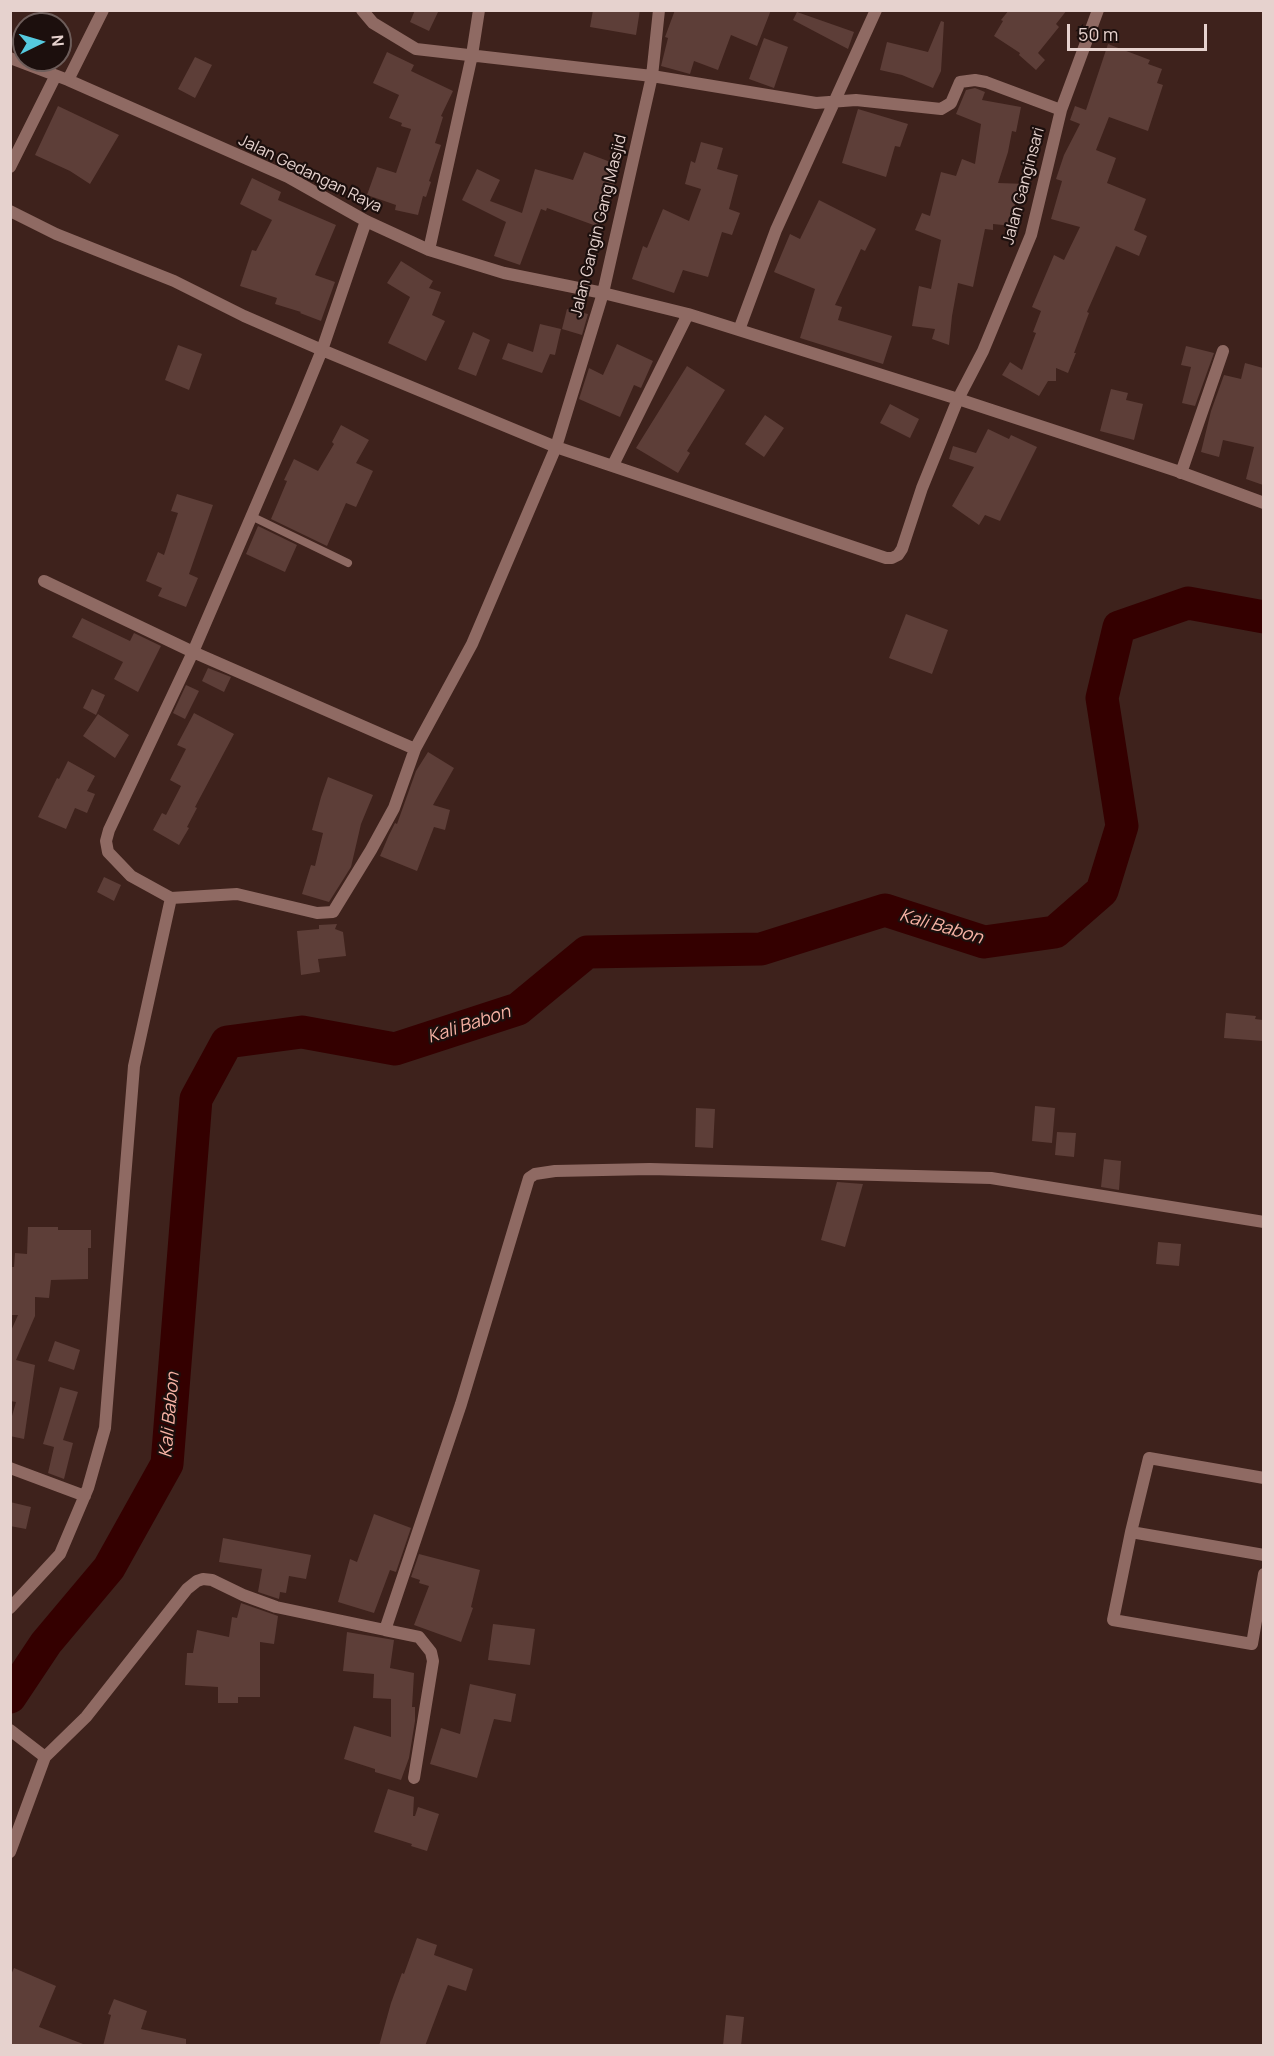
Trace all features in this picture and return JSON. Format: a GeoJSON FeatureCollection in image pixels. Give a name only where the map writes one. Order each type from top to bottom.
{"type":"FeatureCollection","features":[{"type":"Feature","properties":{"kind":"street"},"geometry":{"type":"LineString","coordinates":[[10,167],[103,10]]}},
{"type":"Feature","properties":{"kind":"street"},"geometry":{"type":"LineString","coordinates":[[362,10],[373,23],[416,49],[652,76],[816,103],[856,100],[941,108],[951,103],[960,82],[975,80],[1061,110]]}},
{"type":"Feature","properties":{"kind":"street"},"geometry":{"type":"LineString","coordinates":[[429,249],[472,55],[479,10]]}},
{"type":"Feature","properties":{"kind":"street","name":"Jalan Gangin Gang Masjid"},"geometry":{"type":"LineString","coordinates":[[171,898],[237,894],[316,913],[333,912],[371,850],[394,808],[416,749],[472,644],[556,447],[603,293],[652,76],[659,10]]}},
{"type":"Feature","properties":{"kind":"street"},"geometry":{"type":"LineString","coordinates":[[739,330],[776,230],[876,10]]}},
{"type":"Feature","properties":{"kind":"street","name":"Jalan Ganginsari"},"geometry":{"type":"LineString","coordinates":[[614,465],[886,558],[898,555],[958,399],[983,351],[1031,235],[1061,110],[1098,10]]}},
{"type":"Feature","properties":{"kind":"street","name":"Jalan Gedangan Raya"},"geometry":{"type":"LineString","coordinates":[[10,57],[288,177],[366,220],[429,249],[504,273],[603,293],[688,314],[958,399],[1181,473],[1263,503]]}},
{"type":"Feature","properties":{"kind":"street"},"geometry":{"type":"LineString","coordinates":[[10,211],[56,234],[174,281],[244,316],[322,350],[556,447],[614,465],[688,314]]}},
{"type":"Feature","properties":{"kind":"street"},"geometry":{"type":"LineString","coordinates":[[10,1608],[60,1554],[85,1496],[105,1428],[134,1066],[171,898],[131,876],[108,852],[106,841],[109,830],[193,652],[322,350],[366,220]]}},
{"type":"Feature","properties":{"kind":"street"},"geometry":{"type":"LineString","coordinates":[[1181,473],[1223,351]]}},
{"type":"Feature","properties":{"kind":"street"},"geometry":{"type":"LineString","coordinates":[[44,581],[193,652],[416,749]]}},
{"type":"Feature","properties":{"kind":"street"},"geometry":{"type":"LineString","coordinates":[[385,1630],[461,1404],[529,1178],[535,1174],[555,1171],[650,1169],[991,1178],[1263,1222]]}},
{"type":"Feature","properties":{"kind":"street"},"geometry":{"type":"LineString","coordinates":[[1263,1478],[1149,1458],[1113,1620],[1252,1644],[1263,1574]]}},
{"type":"Feature","properties":{"kind":"street"},"geometry":{"type":"LineString","coordinates":[[10,1468],[85,1496]]}},
{"type":"Feature","properties":{"kind":"street"},"geometry":{"type":"LineString","coordinates":[[1131,1533],[1263,1555]]}},
{"type":"Feature","properties":{"kind":"street"},"geometry":{"type":"LineString","coordinates":[[10,1852],[45,1757],[86,1717],[187,1589],[196,1581],[203,1579],[212,1580],[276,1607],[419,1637],[431,1652],[433,1661],[414,1778]]}},
{"type":"Feature","properties":{"kind":"street"},"geometry":{"type":"LineString","coordinates":[[10,1730],[45,1757]]}},
{"type":"Feature","properties":{"kind":"lane"},"geometry":{"type":"LineString","coordinates":[[251,516],[348,563]]}},
{"type":"Feature","properties":{"kind":"building"},"geometry":{"type":"Polygon","coordinates":[[[415,10],[439,10],[429,31],[410,22],[415,10]]]}},
{"type":"Feature","properties":{"kind":"building"},"geometry":{"type":"Polygon","coordinates":[[[593,10],[640,10],[636,35],[590,27],[593,10]]]}},
{"type":"Feature","properties":{"kind":"building"},"geometry":{"type":"Polygon","coordinates":[[[675,10],[771,10],[757,46],[731,35],[718,70],[694,61],[690,74],[661,66],[668,38],[665,37],[675,10]]]}},
{"type":"Feature","properties":{"kind":"building"},"geometry":{"type":"Polygon","coordinates":[[[1009,10],[1067,10],[1056,24],[1059,27],[1038,53],[1045,60],[1036,70],[1019,55],[1020,53],[994,36],[1003,21],[1001,20],[1009,10]]]}},
{"type":"Feature","properties":{"kind":"building"},"geometry":{"type":"Polygon","coordinates":[[[797,12],[854,32],[848,49],[793,20],[797,12]]]}},
{"type":"Feature","properties":{"kind":"building"},"geometry":{"type":"Polygon","coordinates":[[[941,21],[944,22],[941,71],[933,88],[902,75],[880,70],[887,42],[928,52],[941,21]]]}},
{"type":"Feature","properties":{"kind":"building"},"geometry":{"type":"Polygon","coordinates":[[[764,38],[788,47],[774,88],[749,79],[764,38]]]}},
{"type":"Feature","properties":{"kind":"building"},"geometry":{"type":"Polygon","coordinates":[[[1108,44],[1150,60],[1148,64],[1162,69],[1157,83],[1163,85],[1148,131],[1109,117],[1096,150],[1116,158],[1107,183],[1146,199],[1134,230],[1147,236],[1139,256],[1116,246],[1087,312],[1089,313],[1068,373],[1056,368],[1056,381],[1048,381],[1039,396],[1002,375],[1010,362],[1022,370],[1036,333],[1033,332],[1041,311],[1032,307],[1054,255],[1064,260],[1080,227],[1051,219],[1062,181],[1056,179],[1064,155],[1080,124],[1070,120],[1075,106],[1086,110],[1108,44]]]}},
{"type":"Feature","properties":{"kind":"building"},"geometry":{"type":"Polygon","coordinates":[[[387,52],[414,65],[411,71],[453,91],[441,116],[443,117],[435,143],[441,145],[429,181],[431,182],[426,197],[423,196],[418,215],[395,210],[396,205],[367,195],[377,167],[396,173],[411,129],[389,118],[399,95],[373,83],[387,52]]]}},
{"type":"Feature","properties":{"kind":"building"},"geometry":{"type":"Polygon","coordinates":[[[195,57],[212,65],[195,98],[178,89],[195,57]]]}},
{"type":"Feature","properties":{"kind":"building"},"geometry":{"type":"Polygon","coordinates":[[[975,88],[985,92],[982,100],[1021,107],[1016,132],[1012,131],[998,183],[1027,184],[1026,203],[1015,202],[1012,226],[993,224],[993,230],[985,229],[973,287],[958,283],[949,345],[932,339],[935,329],[912,326],[919,286],[931,289],[941,240],[915,230],[922,213],[930,216],[941,172],[956,176],[962,159],[975,164],[981,124],[956,114],[966,90],[975,88]]]}},
{"type":"Feature","properties":{"kind":"building"},"geometry":{"type":"Polygon","coordinates":[[[58,106],[119,135],[90,184],[70,171],[35,155],[58,106]]]}},
{"type":"Feature","properties":{"kind":"building"},"geometry":{"type":"Polygon","coordinates":[[[858,109],[908,124],[900,147],[895,146],[886,177],[842,163],[858,109]]]}},
{"type":"Feature","properties":{"kind":"building"},"geometry":{"type":"Polygon","coordinates":[[[701,142],[723,148],[717,169],[738,175],[729,209],[740,213],[732,235],[722,232],[708,277],[683,270],[674,293],[632,279],[643,246],[647,248],[663,209],[689,221],[701,189],[685,184],[691,161],[695,163],[701,142]]]}},
{"type":"Feature","properties":{"kind":"building"},"geometry":{"type":"Polygon","coordinates":[[[584,152],[621,166],[599,227],[547,208],[546,211],[541,209],[520,265],[494,256],[506,222],[462,200],[477,169],[500,180],[490,201],[522,213],[535,169],[573,180],[584,152]]]}},
{"type":"Feature","properties":{"kind":"building"},"geometry":{"type":"Polygon","coordinates":[[[252,178],[281,192],[278,200],[336,225],[315,275],[335,282],[321,321],[275,304],[277,298],[240,286],[252,250],[256,251],[272,220],[240,204],[252,178]]]}},
{"type":"Feature","properties":{"kind":"building"},"geometry":{"type":"Polygon","coordinates":[[[819,200],[876,229],[865,251],[861,249],[835,305],[842,307],[838,320],[892,336],[883,364],[800,338],[815,289],[774,272],[790,234],[800,239],[819,200]]]}},
{"type":"Feature","properties":{"kind":"building"},"geometry":{"type":"Polygon","coordinates":[[[401,261],[433,281],[429,288],[441,292],[432,315],[445,321],[426,361],[388,343],[410,297],[387,283],[401,261]]]}},
{"type":"Feature","properties":{"kind":"building"},"geometry":{"type":"Polygon","coordinates":[[[567,309],[588,314],[582,335],[562,329],[567,309]]]}},
{"type":"Feature","properties":{"kind":"building"},"geometry":{"type":"Polygon","coordinates":[[[540,324],[561,329],[555,355],[550,354],[542,373],[502,359],[508,343],[533,352],[540,324]]]}},
{"type":"Feature","properties":{"kind":"building"},"geometry":{"type":"Polygon","coordinates":[[[473,332],[490,340],[476,376],[458,369],[473,332]]]}},
{"type":"Feature","properties":{"kind":"building"},"geometry":{"type":"Polygon","coordinates":[[[617,344],[653,361],[641,388],[634,385],[620,417],[579,399],[589,368],[603,375],[617,344]]]}},
{"type":"Feature","properties":{"kind":"building"},"geometry":{"type":"Polygon","coordinates":[[[178,345],[202,354],[189,390],[165,380],[178,345]]]}},
{"type":"Feature","properties":{"kind":"building"},"geometry":{"type":"Polygon","coordinates":[[[1186,346],[1214,353],[1195,406],[1182,403],[1191,367],[1181,365],[1186,346]]]}},
{"type":"Feature","properties":{"kind":"building"},"geometry":{"type":"Polygon","coordinates":[[[1245,363],[1263,368],[1263,485],[1246,479],[1254,447],[1223,440],[1219,457],[1201,452],[1211,411],[1224,375],[1241,379],[1245,363]]]}},
{"type":"Feature","properties":{"kind":"building"},"geometry":{"type":"Polygon","coordinates":[[[687,366],[725,390],[687,451],[690,453],[678,473],[636,448],[687,366]]]}},
{"type":"Feature","properties":{"kind":"building"},"geometry":{"type":"Polygon","coordinates":[[[1111,389],[1128,393],[1126,400],[1143,404],[1134,440],[1100,431],[1111,389]]]}},
{"type":"Feature","properties":{"kind":"building"},"geometry":{"type":"Polygon","coordinates":[[[890,404],[919,419],[910,438],[880,423],[890,404]]]}},
{"type":"Feature","properties":{"kind":"building"},"geometry":{"type":"Polygon","coordinates":[[[765,415],[784,428],[764,457],[745,444],[765,415]]]}},
{"type":"Feature","properties":{"kind":"building"},"geometry":{"type":"Polygon","coordinates":[[[341,425],[369,440],[356,463],[373,471],[356,507],[346,503],[327,546],[271,519],[287,481],[284,480],[294,459],[318,471],[334,444],[332,442],[341,425]]]}},
{"type":"Feature","properties":{"kind":"building"},"geometry":{"type":"Polygon","coordinates":[[[988,429],[1009,439],[1011,435],[1037,447],[1000,521],[985,515],[979,525],[952,506],[974,467],[949,459],[953,446],[976,453],[988,429]]]}},
{"type":"Feature","properties":{"kind":"building"},"geometry":{"type":"Polygon","coordinates":[[[177,494],[213,505],[189,574],[198,578],[186,607],[158,596],[162,588],[146,581],[158,552],[164,555],[178,513],[171,511],[177,494]]]}},
{"type":"Feature","properties":{"kind":"building"},"geometry":{"type":"Polygon","coordinates":[[[258,526],[297,545],[285,572],[246,554],[258,526]]]}},
{"type":"Feature","properties":{"kind":"building"},"geometry":{"type":"Polygon","coordinates":[[[906,614],[948,630],[932,674],[889,658],[906,614]]]}},
{"type":"Feature","properties":{"kind":"building"},"geometry":{"type":"Polygon","coordinates":[[[82,618],[130,641],[134,633],[161,646],[138,692],[114,679],[123,662],[72,637],[82,618]]]}},
{"type":"Feature","properties":{"kind":"building"},"geometry":{"type":"Polygon","coordinates":[[[208,668],[231,677],[224,692],[202,681],[208,668]]]}},
{"type":"Feature","properties":{"kind":"building"},"geometry":{"type":"Polygon","coordinates":[[[186,685],[199,691],[185,719],[173,713],[186,685]]]}},
{"type":"Feature","properties":{"kind":"building"},"geometry":{"type":"Polygon","coordinates":[[[92,689],[105,695],[96,715],[83,708],[92,689]]]}},
{"type":"Feature","properties":{"kind":"building"},"geometry":{"type":"Polygon","coordinates":[[[194,713],[234,734],[195,807],[197,808],[187,827],[189,828],[179,845],[153,830],[162,813],[166,815],[181,786],[170,780],[186,749],[177,745],[194,713]]]}},
{"type":"Feature","properties":{"kind":"building"},"geometry":{"type":"Polygon","coordinates":[[[98,714],[129,735],[115,758],[83,736],[98,714]]]}},
{"type":"Feature","properties":{"kind":"building"},"geometry":{"type":"Polygon","coordinates":[[[428,752],[454,768],[433,805],[450,810],[445,830],[434,827],[417,871],[380,856],[395,823],[397,824],[416,771],[428,752]]]}},
{"type":"Feature","properties":{"kind":"building"},"geometry":{"type":"Polygon","coordinates":[[[68,761],[95,776],[87,791],[95,794],[87,813],[75,808],[66,829],[38,817],[68,761]]]}},
{"type":"Feature","properties":{"kind":"building"},"geometry":{"type":"Polygon","coordinates":[[[328,777],[373,795],[361,824],[351,867],[329,902],[302,894],[311,865],[315,866],[323,833],[312,830],[328,777]]]}},
{"type":"Feature","properties":{"kind":"building"},"geometry":{"type":"Polygon","coordinates":[[[104,877],[121,885],[114,901],[97,892],[104,877]]]}},
{"type":"Feature","properties":{"kind":"building"},"geometry":{"type":"Polygon","coordinates":[[[337,924],[335,929],[343,932],[346,956],[318,959],[320,972],[301,975],[297,931],[319,929],[319,925],[337,924]]]}},
{"type":"Feature","properties":{"kind":"building"},"geometry":{"type":"Polygon","coordinates":[[[1226,1013],[1256,1016],[1255,1019],[1263,1020],[1263,1041],[1224,1038],[1226,1013]]]}},
{"type":"Feature","properties":{"kind":"building"},"geometry":{"type":"Polygon","coordinates":[[[1035,1106],[1055,1108],[1052,1143],[1032,1141],[1035,1106]]]}},
{"type":"Feature","properties":{"kind":"building"},"geometry":{"type":"Polygon","coordinates":[[[696,1108],[715,1109],[713,1148],[695,1147],[696,1108]]]}},
{"type":"Feature","properties":{"kind":"building"},"geometry":{"type":"Polygon","coordinates":[[[1057,1132],[1076,1133],[1074,1157],[1055,1155],[1057,1132]]]}},
{"type":"Feature","properties":{"kind":"building"},"geometry":{"type":"Polygon","coordinates":[[[1104,1159],[1121,1161],[1119,1190],[1101,1187],[1104,1159]]]}},
{"type":"Feature","properties":{"kind":"building"},"geometry":{"type":"Polygon","coordinates":[[[837,1182],[863,1184],[845,1247],[821,1240],[837,1182]]]}},
{"type":"Feature","properties":{"kind":"building"},"geometry":{"type":"Polygon","coordinates":[[[28,1227],[91,1230],[91,1248],[88,1248],[88,1279],[51,1280],[49,1298],[35,1297],[35,1316],[16,1360],[35,1365],[24,1439],[10,1436],[10,1423],[16,1402],[10,1401],[10,1333],[18,1315],[10,1315],[10,1267],[14,1267],[15,1253],[27,1254],[28,1227]]]}},
{"type":"Feature","properties":{"kind":"building"},"geometry":{"type":"Polygon","coordinates":[[[1158,1242],[1181,1244],[1179,1266],[1156,1264],[1158,1242]]]}},
{"type":"Feature","properties":{"kind":"building"},"geometry":{"type":"Polygon","coordinates":[[[55,1341],[80,1350],[74,1370],[48,1361],[55,1341]]]}},
{"type":"Feature","properties":{"kind":"building"},"geometry":{"type":"Polygon","coordinates":[[[60,1387],[78,1392],[63,1440],[73,1443],[64,1479],[48,1473],[54,1447],[43,1444],[60,1387]]]}},
{"type":"Feature","properties":{"kind":"building"},"geometry":{"type":"Polygon","coordinates":[[[10,1502],[31,1507],[26,1529],[10,1526],[10,1502]]]}},
{"type":"Feature","properties":{"kind":"building"},"geometry":{"type":"Polygon","coordinates":[[[374,1514],[411,1528],[396,1572],[390,1570],[374,1613],[338,1602],[350,1559],[357,1562],[374,1514]]]}},
{"type":"Feature","properties":{"kind":"building"},"geometry":{"type":"Polygon","coordinates":[[[223,1538],[311,1555],[306,1579],[289,1576],[286,1593],[280,1592],[279,1599],[258,1592],[262,1569],[219,1562],[223,1538]]]}},
{"type":"Feature","properties":{"kind":"building"},"geometry":{"type":"Polygon","coordinates":[[[419,1554],[480,1570],[471,1607],[473,1608],[461,1642],[414,1625],[429,1586],[411,1577],[419,1554]]]}},
{"type":"Feature","properties":{"kind":"building"},"geometry":{"type":"Polygon","coordinates":[[[241,1603],[278,1616],[274,1644],[260,1642],[260,1697],[238,1697],[238,1703],[218,1703],[218,1687],[185,1685],[187,1653],[193,1653],[197,1630],[229,1637],[232,1617],[237,1618],[241,1603]]]}},
{"type":"Feature","properties":{"kind":"building"},"geometry":{"type":"Polygon","coordinates":[[[493,1624],[535,1629],[530,1665],[488,1660],[493,1624]]]}},
{"type":"Feature","properties":{"kind":"building"},"geometry":{"type":"Polygon","coordinates":[[[347,1632],[394,1640],[390,1668],[414,1673],[412,1707],[415,1707],[415,1721],[409,1758],[401,1780],[344,1759],[354,1726],[391,1737],[391,1699],[373,1698],[374,1674],[343,1671],[347,1632]]]}},
{"type":"Feature","properties":{"kind":"building"},"geometry":{"type":"Polygon","coordinates":[[[470,1684],[516,1694],[511,1722],[494,1719],[477,1778],[430,1764],[441,1728],[460,1734],[470,1684]]]}},
{"type":"Feature","properties":{"kind":"building"},"geometry":{"type":"Polygon","coordinates":[[[388,1789],[414,1797],[413,1816],[418,1807],[439,1814],[427,1851],[374,1832],[388,1789]]]}},
{"type":"Feature","properties":{"kind":"building"},"geometry":{"type":"Polygon","coordinates":[[[417,1938],[437,1945],[434,1955],[473,1969],[466,1991],[448,1985],[425,2046],[379,2046],[391,2003],[417,1938]]]}},
{"type":"Feature","properties":{"kind":"building"},"geometry":{"type":"Polygon","coordinates":[[[14,1968],[56,1986],[39,2027],[83,2044],[83,2046],[10,2046],[10,1977],[14,1968]]]}},
{"type":"Feature","properties":{"kind":"building"},"geometry":{"type":"Polygon","coordinates":[[[114,1999],[147,2011],[141,2029],[186,2039],[186,2046],[103,2046],[111,2015],[108,2014],[114,1999]]]}},
{"type":"Feature","properties":{"kind":"building"},"geometry":{"type":"Polygon","coordinates":[[[726,2015],[744,2017],[741,2046],[723,2046],[726,2015]]]}},
{"type":"Feature","properties":{"kind":"waterway","name":"Kali Babon"},"geometry":{"type":"LineString","coordinates":[[10,1697],[46,1643],[109,1568],[167,1464],[196,1099],[227,1042],[302,1032],[395,1049],[518,1009],[587,952],[761,949],[885,910],[984,942],[1055,932],[1102,891],[1122,826],[1102,698],[1119,627],[1188,603],[1264,617]]}}]}
